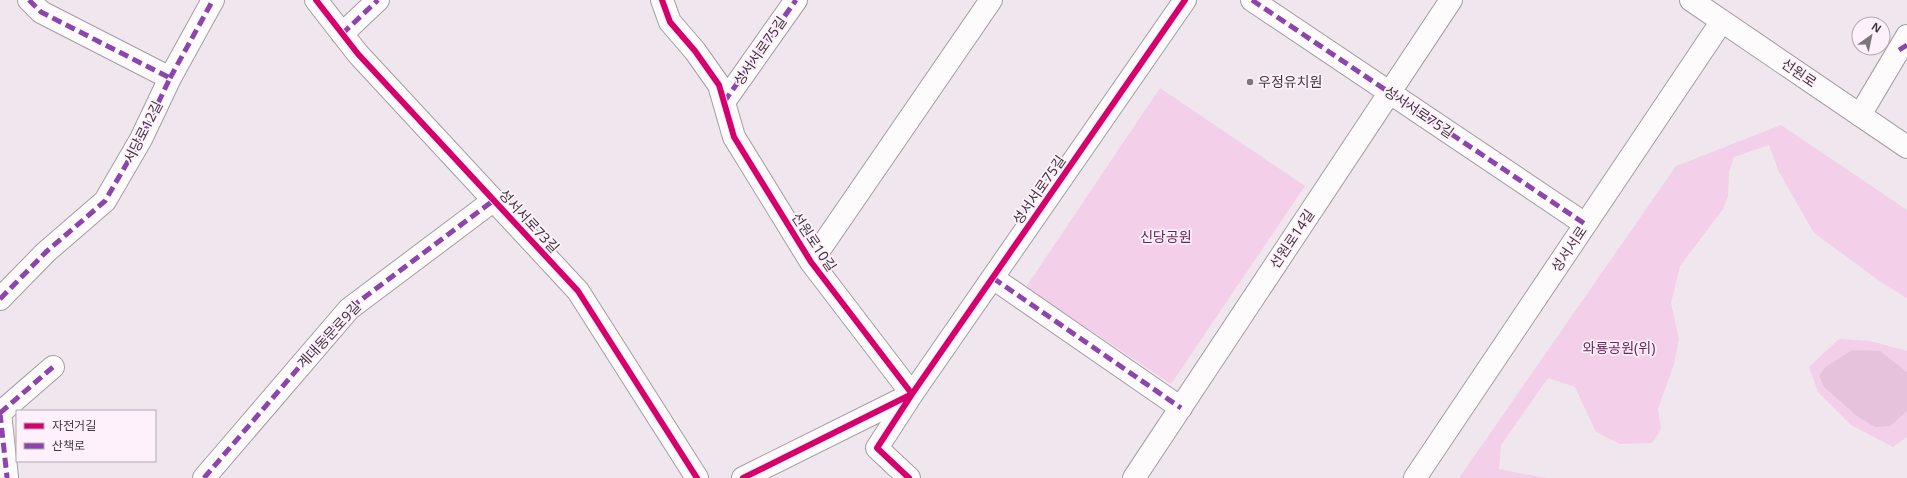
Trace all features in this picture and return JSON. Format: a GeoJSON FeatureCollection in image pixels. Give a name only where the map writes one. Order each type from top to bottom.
{"type":"FeatureCollection","features":[{"type":"Feature","properties":{"kind":"street"},"geometry":{"type":"LineString","coordinates":[[29,0],[41,12],[170,78],[212,0]]}},
{"type":"Feature","properties":{"kind":"street","name":"성서서로73길"},"geometry":{"type":"LineString","coordinates":[[316,0],[358,54],[578,291],[697,478]]}},
{"type":"Feature","properties":{"kind":"street"},"geometry":{"type":"LineString","coordinates":[[342,34],[378,0]]}},
{"type":"Feature","properties":{"kind":"street","name":"선원로10길"},"geometry":{"type":"LineString","coordinates":[[662,0],[670,22],[695,51],[719,85],[734,137],[811,262],[912,394]]}},
{"type":"Feature","properties":{"kind":"street","name":"성서서로75길"},"geometry":{"type":"LineString","coordinates":[[724,102],[796,0]]}},
{"type":"Feature","properties":{"kind":"street"},"geometry":{"type":"LineString","coordinates":[[811,262],[991,0]]}},
{"type":"Feature","properties":{"kind":"street","name":"성서서로75길"},"geometry":{"type":"LineString","coordinates":[[912,394],[1185,0]]}},
{"type":"Feature","properties":{"kind":"street","name":"성서서로75길"},"geometry":{"type":"LineString","coordinates":[[1252,0],[1585,224]]}},
{"type":"Feature","properties":{"kind":"street","name":"선원로14길"},"geometry":{"type":"LineString","coordinates":[[1134,478],[1451,0]]}},
{"type":"Feature","properties":{"kind":"street","name":"선원로"},"geometry":{"type":"LineString","coordinates":[[1691,0],[1907,147]]}},
{"type":"Feature","properties":{"kind":"street","name":"성서서로"},"geometry":{"type":"LineString","coordinates":[[1416,478],[1722,21]]}},
{"type":"Feature","properties":{"kind":"street"},"geometry":{"type":"LineString","coordinates":[[1860,115],[1907,36]]}},
{"type":"Feature","properties":{"kind":"street","name":"서당로12길"},"geometry":{"type":"LineString","coordinates":[[0,298],[46,252],[105,202],[142,139],[170,78]]}},
{"type":"Feature","properties":{"kind":"street","name":"계대동문로9길"},"geometry":{"type":"LineString","coordinates":[[204,478],[349,309],[494,200]]}},
{"type":"Feature","properties":{"kind":"street"},"geometry":{"type":"LineString","coordinates":[[993,278],[1181,408]]}},
{"type":"Feature","properties":{"kind":"street"},"geometry":{"type":"LineString","coordinates":[[5,478],[7,476],[0,413],[52,367]]}},
{"type":"Feature","properties":{"kind":"street"},"geometry":{"type":"LineString","coordinates":[[743,478],[912,394]]}},
{"type":"Feature","properties":{"kind":"street"},"geometry":{"type":"LineString","coordinates":[[909,478],[877,448],[912,394]]}},
{"type":"Feature","properties":{"kind":"green space","name":"신당공원"},"geometry":{"type":"Polygon","coordinates":[[[1160,88],[1305,186],[1171,384],[1026,287],[1160,88]]]}},
{"type":"Feature","properties":{"kind":"green space","name":"와룡공원(위)"},"geometry":{"type":"Polygon","coordinates":[[[1781,125],[1907,210],[1907,298],[1881,282],[1814,233],[1779,172],[1769,145],[1734,157],[1729,172],[1728,196],[1723,209],[1680,266],[1671,303],[1679,339],[1674,364],[1658,409],[1661,429],[1652,443],[1620,444],[1596,432],[1575,387],[1548,378],[1501,445],[1499,469],[1546,478],[1459,478],[1676,166],[1781,125]]]}},
{"type":"Feature","properties":{"kind":"green space"},"geometry":{"type":"Polygon","coordinates":[[[1839,339],[1870,341],[1907,351],[1907,372],[1893,362],[1852,350],[1825,367],[1819,376],[1824,387],[1858,417],[1907,411],[1907,437],[1893,447],[1851,425],[1818,392],[1809,367],[1839,339]]]}},
{"type":"Feature","properties":{"kind":"shaded area"},"geometry":{"type":"Polygon","coordinates":[[[1852,350],[1880,351],[1907,372],[1907,411],[1890,426],[1875,427],[1858,417],[1824,387],[1819,376],[1825,367],[1852,350]]]}},
{"type":"Feature","properties":{"kind":"marked path"},"geometry":{"type":"LineString","coordinates":[[0,299],[46,252],[105,201],[141,139],[170,78],[41,12],[29,0]]}},
{"type":"Feature","properties":{"kind":"marked path"},"geometry":{"type":"LineString","coordinates":[[170,78],[213,0]]}},
{"type":"Feature","properties":{"kind":"marked path"},"geometry":{"type":"LineString","coordinates":[[342,34],[378,0]]}},
{"type":"Feature","properties":{"kind":"marked path"},"geometry":{"type":"LineString","coordinates":[[724,102],[796,0]]}},
{"type":"Feature","properties":{"kind":"marked path"},"geometry":{"type":"LineString","coordinates":[[1252,0],[1585,224]]}},
{"type":"Feature","properties":{"kind":"marked path"},"geometry":{"type":"LineString","coordinates":[[1899,50],[1907,45]]}},
{"type":"Feature","properties":{"kind":"marked path"},"geometry":{"type":"LineString","coordinates":[[204,478],[349,309],[494,200]]}},
{"type":"Feature","properties":{"kind":"marked path"},"geometry":{"type":"LineString","coordinates":[[993,278],[1181,408]]}},
{"type":"Feature","properties":{"kind":"marked path"},"geometry":{"type":"LineString","coordinates":[[0,413],[53,367]]}},
{"type":"Feature","properties":{"kind":"marked path"},"geometry":{"type":"LineString","coordinates":[[0,413],[7,477],[5,478]]}},
{"type":"Feature","properties":{"kind":"cycle path"},"geometry":{"type":"LineString","coordinates":[[316,0],[358,54],[578,291],[697,478]]}},
{"type":"Feature","properties":{"kind":"cycle path"},"geometry":{"type":"LineString","coordinates":[[662,0],[670,22],[695,51],[719,85],[734,137],[811,262],[912,394],[877,448],[909,478]]}},
{"type":"Feature","properties":{"kind":"cycle path"},"geometry":{"type":"LineString","coordinates":[[743,478],[912,394],[1185,0]]}},
{"type":"Feature","properties":{"kind":"place","name":"우정유치원"},"geometry":{"type":"Point","coordinates":[1250,82]}}]}
